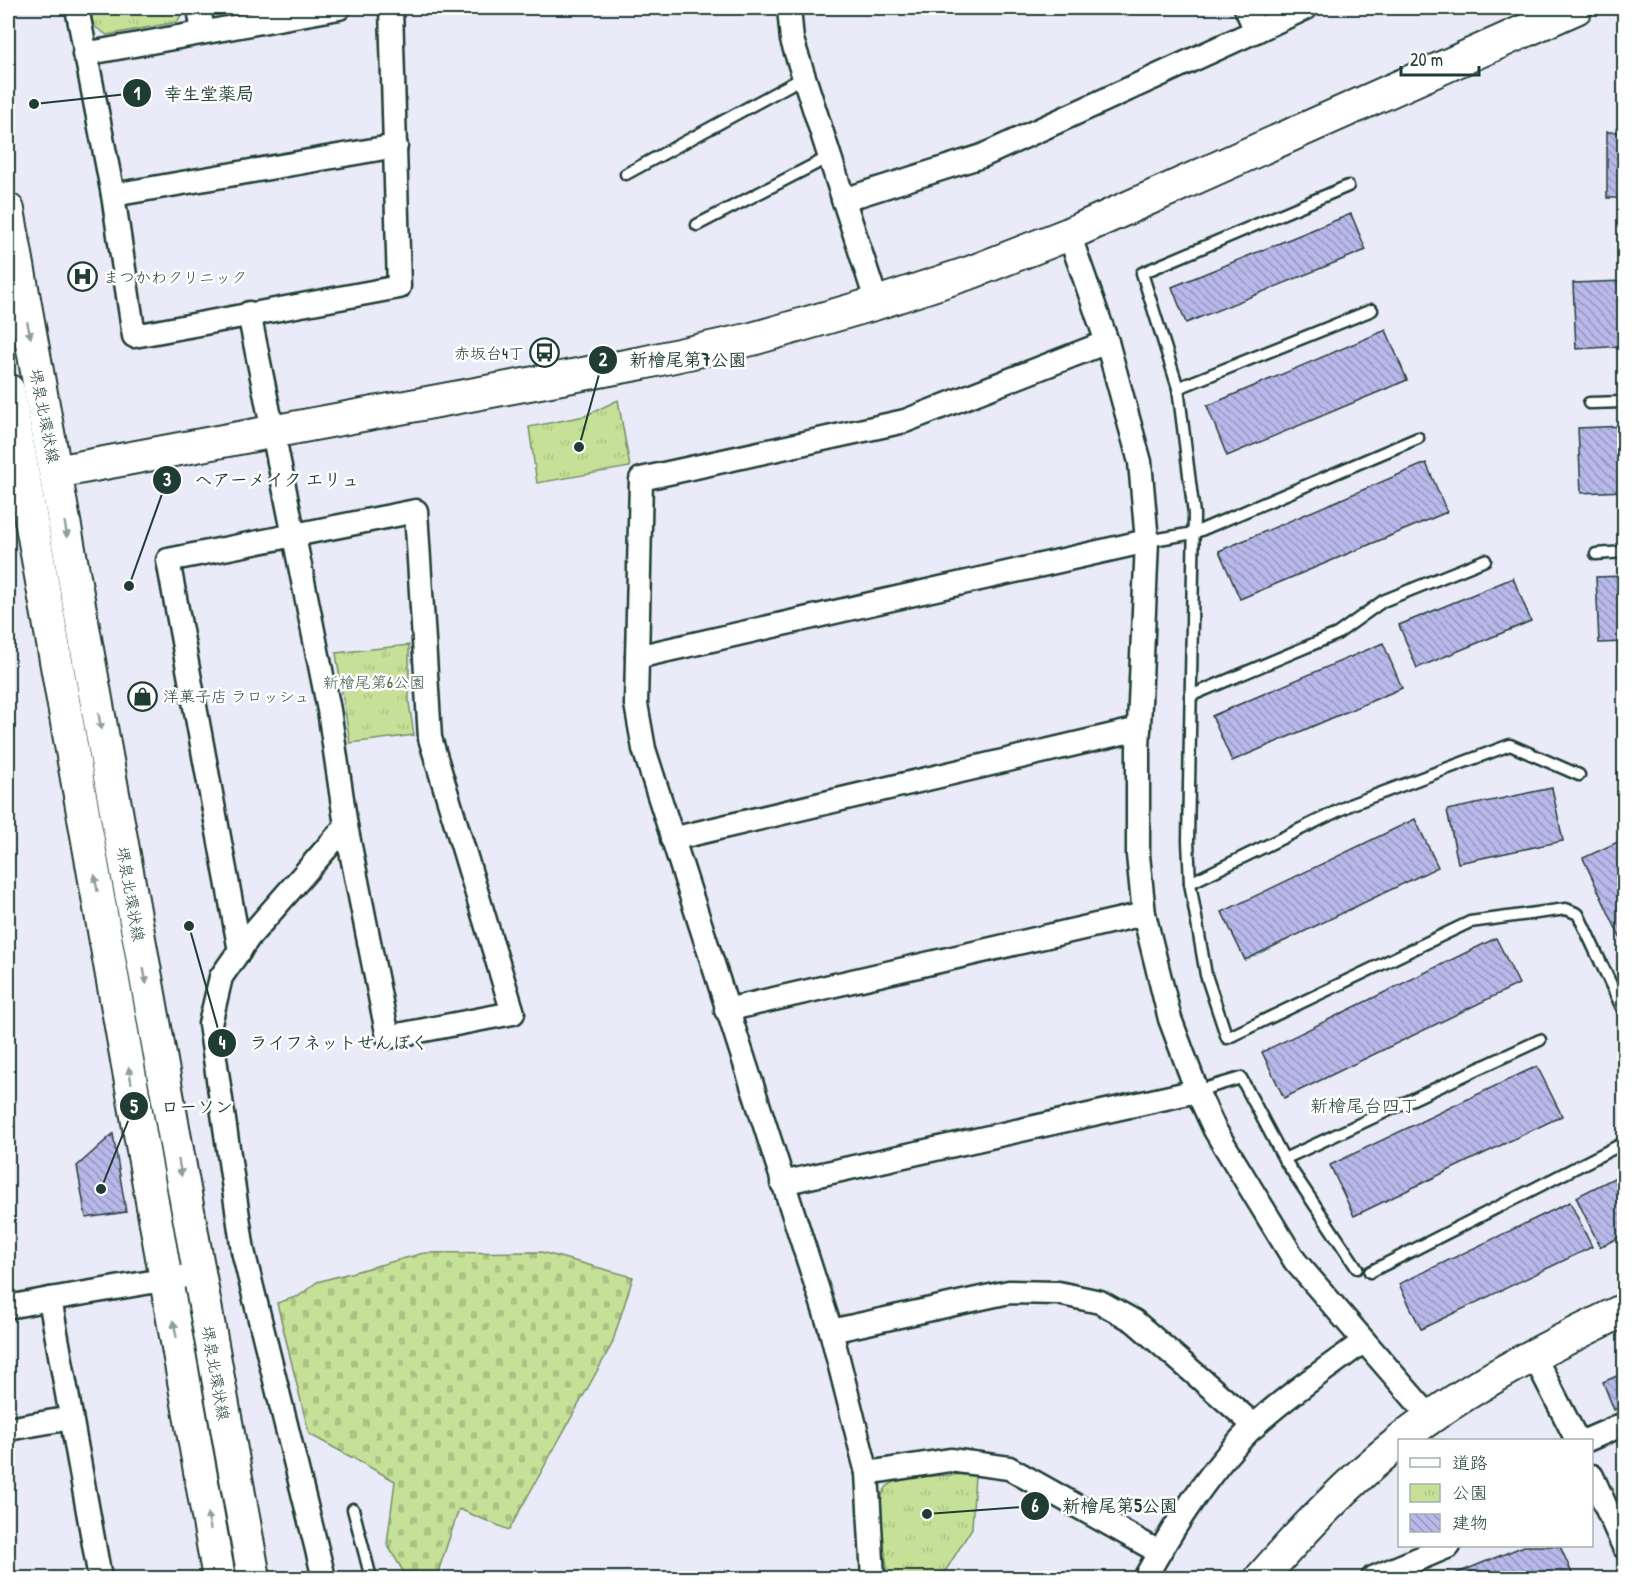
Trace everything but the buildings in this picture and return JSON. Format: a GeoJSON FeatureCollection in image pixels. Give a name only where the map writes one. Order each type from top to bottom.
{"type":"FeatureCollection","features":[{"type":"Feature","properties":{"kind":"main road"},"geometry":{"type":"LineString","coordinates":[[56,472],[642,363],[752,339],[878,303],[972,272],[1069,234],[1576,8]]}},
{"type":"Feature","properties":{"kind":"main road","name":"堺泉北環状線"},"geometry":{"type":"LineString","coordinates":[[8,210],[254,1578]]}},
{"type":"Feature","properties":{"kind":"main road","name":"堺泉北環状線"},"geometry":{"type":"LineString","coordinates":[[8,390],[16,482],[166,1280],[219,1578]]}},
{"type":"Feature","properties":{"kind":"main road"},"geometry":{"type":"LineString","coordinates":[[1402,1439],[1430,1417],[1533,1354],[1624,1310]]}},
{"type":"Feature","properties":{"kind":"main road"},"geometry":{"type":"LineString","coordinates":[[1261,1578],[1301,1532],[1363,1470],[1398,1443]]}},
{"type":"Feature","properties":{"kind":"street"},"geometry":{"type":"LineString","coordinates":[[77,8],[84,54],[113,195],[134,336],[399,287],[391,8]]}},
{"type":"Feature","properties":{"kind":"street"},"geometry":{"type":"LineString","coordinates":[[199,8],[203,32]]}},
{"type":"Feature","properties":{"kind":"street"},"geometry":{"type":"LineString","coordinates":[[84,54],[331,8]]}},
{"type":"Feature","properties":{"kind":"street"},"geometry":{"type":"LineString","coordinates":[[789,8],[792,40],[878,303]]}},
{"type":"Feature","properties":{"kind":"street"},"geometry":{"type":"LineString","coordinates":[[1246,8],[1256,31]]}},
{"type":"Feature","properties":{"kind":"street"},"geometry":{"type":"LineString","coordinates":[[843,200],[982,156],[1306,8]]}},
{"type":"Feature","properties":{"kind":"street"},"geometry":{"type":"LineString","coordinates":[[113,195],[396,146]]}},
{"type":"Feature","properties":{"kind":"street"},"geometry":{"type":"LineString","coordinates":[[1069,234],[1107,342],[1140,462],[1147,541],[1139,729],[1138,855],[1144,914],[1170,1019],[1197,1091],[1215,1130],[1295,1261],[1430,1417]]}},
{"type":"Feature","properties":{"kind":"street"},"geometry":{"type":"LineString","coordinates":[[240,951],[168,560],[295,535],[416,511],[430,738],[513,1013],[388,1037],[346,826],[329,710],[295,535],[271,432],[249,313]]}},
{"type":"Feature","properties":{"kind":"street"},"geometry":{"type":"LineString","coordinates":[[873,1578],[867,1473],[831,1331],[644,749],[636,704],[641,479],[905,421],[1107,342]]}},
{"type":"Feature","properties":{"kind":"street"},"geometry":{"type":"LineString","coordinates":[[16,482],[56,472]]}},
{"type":"Feature","properties":{"kind":"street"},"geometry":{"type":"LineString","coordinates":[[637,657],[1147,541]]}},
{"type":"Feature","properties":{"kind":"street"},"geometry":{"type":"LineString","coordinates":[[672,839],[1139,729]]}},
{"type":"Feature","properties":{"kind":"street"},"geometry":{"type":"LineString","coordinates":[[324,1578],[243,1251],[216,1083],[210,1024],[221,977],[240,951],[346,826]]}},
{"type":"Feature","properties":{"kind":"street"},"geometry":{"type":"LineString","coordinates":[[726,1010],[1144,914]]}},
{"type":"Feature","properties":{"kind":"street"},"geometry":{"type":"LineString","coordinates":[[782,1183],[1197,1091]]}},
{"type":"Feature","properties":{"kind":"street"},"geometry":{"type":"LineString","coordinates":[[8,1307],[199,1274]]}},
{"type":"Feature","properties":{"kind":"street"},"geometry":{"type":"LineString","coordinates":[[831,1331],[1009,1292],[1058,1293],[1100,1302],[1134,1321],[1255,1425]]}},
{"type":"Feature","properties":{"kind":"street"},"geometry":{"type":"LineString","coordinates":[[50,1299],[100,1578]]}},
{"type":"Feature","properties":{"kind":"street"},"geometry":{"type":"LineString","coordinates":[[1145,1578],[1159,1552],[1204,1485],[1255,1425],[1364,1341]]}},
{"type":"Feature","properties":{"kind":"street"},"geometry":{"type":"LineString","coordinates":[[1533,1354],[1576,1439]]}},
{"type":"Feature","properties":{"kind":"street"},"geometry":{"type":"LineString","coordinates":[[8,1429],[71,1418]]}},
{"type":"Feature","properties":{"kind":"street"},"geometry":{"type":"LineString","coordinates":[[1589,1439],[1624,1424]]}},
{"type":"Feature","properties":{"kind":"street"},"geometry":{"type":"LineString","coordinates":[[867,1473],[950,1460],[1010,1468],[1159,1552]]}},
{"type":"Feature","properties":{"kind":"street"},"geometry":{"type":"LineString","coordinates":[[1593,1483],[1624,1547]]}},
{"type":"Feature","properties":{"kind":"street"},"geometry":{"type":"LineString","coordinates":[[1373,1578],[1444,1547]]}},
{"type":"Feature","properties":{"kind":"lane"},"geometry":{"type":"LineString","coordinates":[[626,174],[804,77]]}},
{"type":"Feature","properties":{"kind":"lane"},"geometry":{"type":"LineString","coordinates":[[697,225],[829,157]]}},
{"type":"Feature","properties":{"kind":"lane"},"geometry":{"type":"LineString","coordinates":[[1348,186],[1142,273],[1178,388],[1194,533],[1188,841],[1190,883],[1206,975],[1227,1038],[1470,922],[1566,909],[1578,914],[1624,1012]]}},
{"type":"Feature","properties":{"kind":"lane"},"geometry":{"type":"LineString","coordinates":[[1178,388],[1372,310]]}},
{"type":"Feature","properties":{"kind":"lane"},"geometry":{"type":"LineString","coordinates":[[1589,403],[1624,402]]}},
{"type":"Feature","properties":{"kind":"lane"},"geometry":{"type":"LineString","coordinates":[[1147,541],[1194,533],[1418,438]]}},
{"type":"Feature","properties":{"kind":"lane"},"geometry":{"type":"LineString","coordinates":[[1596,554],[1624,552]]}},
{"type":"Feature","properties":{"kind":"lane"},"geometry":{"type":"LineString","coordinates":[[1190,696],[1337,634],[1383,601],[1485,560]]}},
{"type":"Feature","properties":{"kind":"lane"},"geometry":{"type":"LineString","coordinates":[[1190,883],[1353,804],[1510,745],[1579,775]]}},
{"type":"Feature","properties":{"kind":"lane"},"geometry":{"type":"LineString","coordinates":[[1284,1159],[1540,1040]]}},
{"type":"Feature","properties":{"kind":"lane"},"geometry":{"type":"LineString","coordinates":[[1197,1091],[1241,1078],[1284,1159],[1358,1268]]}},
{"type":"Feature","properties":{"kind":"lane"},"geometry":{"type":"LineString","coordinates":[[1370,1272],[1624,1143]]}},
{"type":"Feature","properties":{"kind":"lane"},"geometry":{"type":"LineString","coordinates":[[353,1509],[371,1578]]}},
{"type":"Feature","properties":{"kind":"green space"},"geometry":{"type":"Polygon","coordinates":[[[89,8],[185,8],[177,22],[107,35],[94,26],[89,8]]]}},
{"type":"Feature","properties":{"kind":"green space"},"geometry":{"type":"Polygon","coordinates":[[[618,400],[630,467],[537,483],[529,427],[585,416],[618,400]]]}},
{"type":"Feature","properties":{"kind":"green space","name":"新檜尾第6公園"},"geometry":{"type":"Polygon","coordinates":[[[409,645],[409,703],[414,735],[350,743],[336,653],[409,645]]]}},
{"type":"Feature","properties":{"kind":"green space"},"geometry":{"type":"Polygon","coordinates":[[[541,1252],[633,1277],[612,1344],[509,1530],[459,1509],[436,1578],[407,1578],[387,1544],[395,1481],[309,1434],[277,1303],[299,1296],[317,1282],[424,1253],[541,1252]]]}},
{"type":"Feature","properties":{"kind":"green space"},"geometry":{"type":"Polygon","coordinates":[[[975,1474],[972,1528],[941,1578],[890,1578],[885,1558],[881,1510],[882,1496],[886,1488],[892,1483],[914,1478],[975,1474]]]}},
{"type":"Feature","properties":{"kind":"place","name":"幸生堂薬局"},"geometry":{"type":"Point","coordinates":[34,104]}},
{"type":"Feature","properties":{"kind":"place","name":"まつかわクリニック"},"geometry":{"type":"Point","coordinates":[82,277]}},
{"type":"Feature","properties":{"kind":"place","name":"赤坂台4丁"},"geometry":{"type":"Point","coordinates":[545,353]}},
{"type":"Feature","properties":{"kind":"place","name":"新檜尾第7公園"},"geometry":{"type":"Point","coordinates":[579,447]}},
{"type":"Feature","properties":{"kind":"place","name":"ヘアーメイク エリュ"},"geometry":{"type":"Point","coordinates":[129,586]}},
{"type":"Feature","properties":{"kind":"place","name":"洋菓子店 ラロッシュ"},"geometry":{"type":"Point","coordinates":[142,696]}},
{"type":"Feature","properties":{"kind":"place","name":"ライフネットせんぼく"},"geometry":{"type":"Point","coordinates":[189,926]}},
{"type":"Feature","properties":{"kind":"place","name":"ローソン"},"geometry":{"type":"Point","coordinates":[101,1189]}},
{"type":"Feature","properties":{"kind":"place","name":"新檜尾第5公園"},"geometry":{"type":"Point","coordinates":[927,1514]}},
{"type":"Feature","properties":{"kind":"district","name":"新檜尾台四丁"},"geometry":{"type":"Point","coordinates":[1364,1105]}}]}
